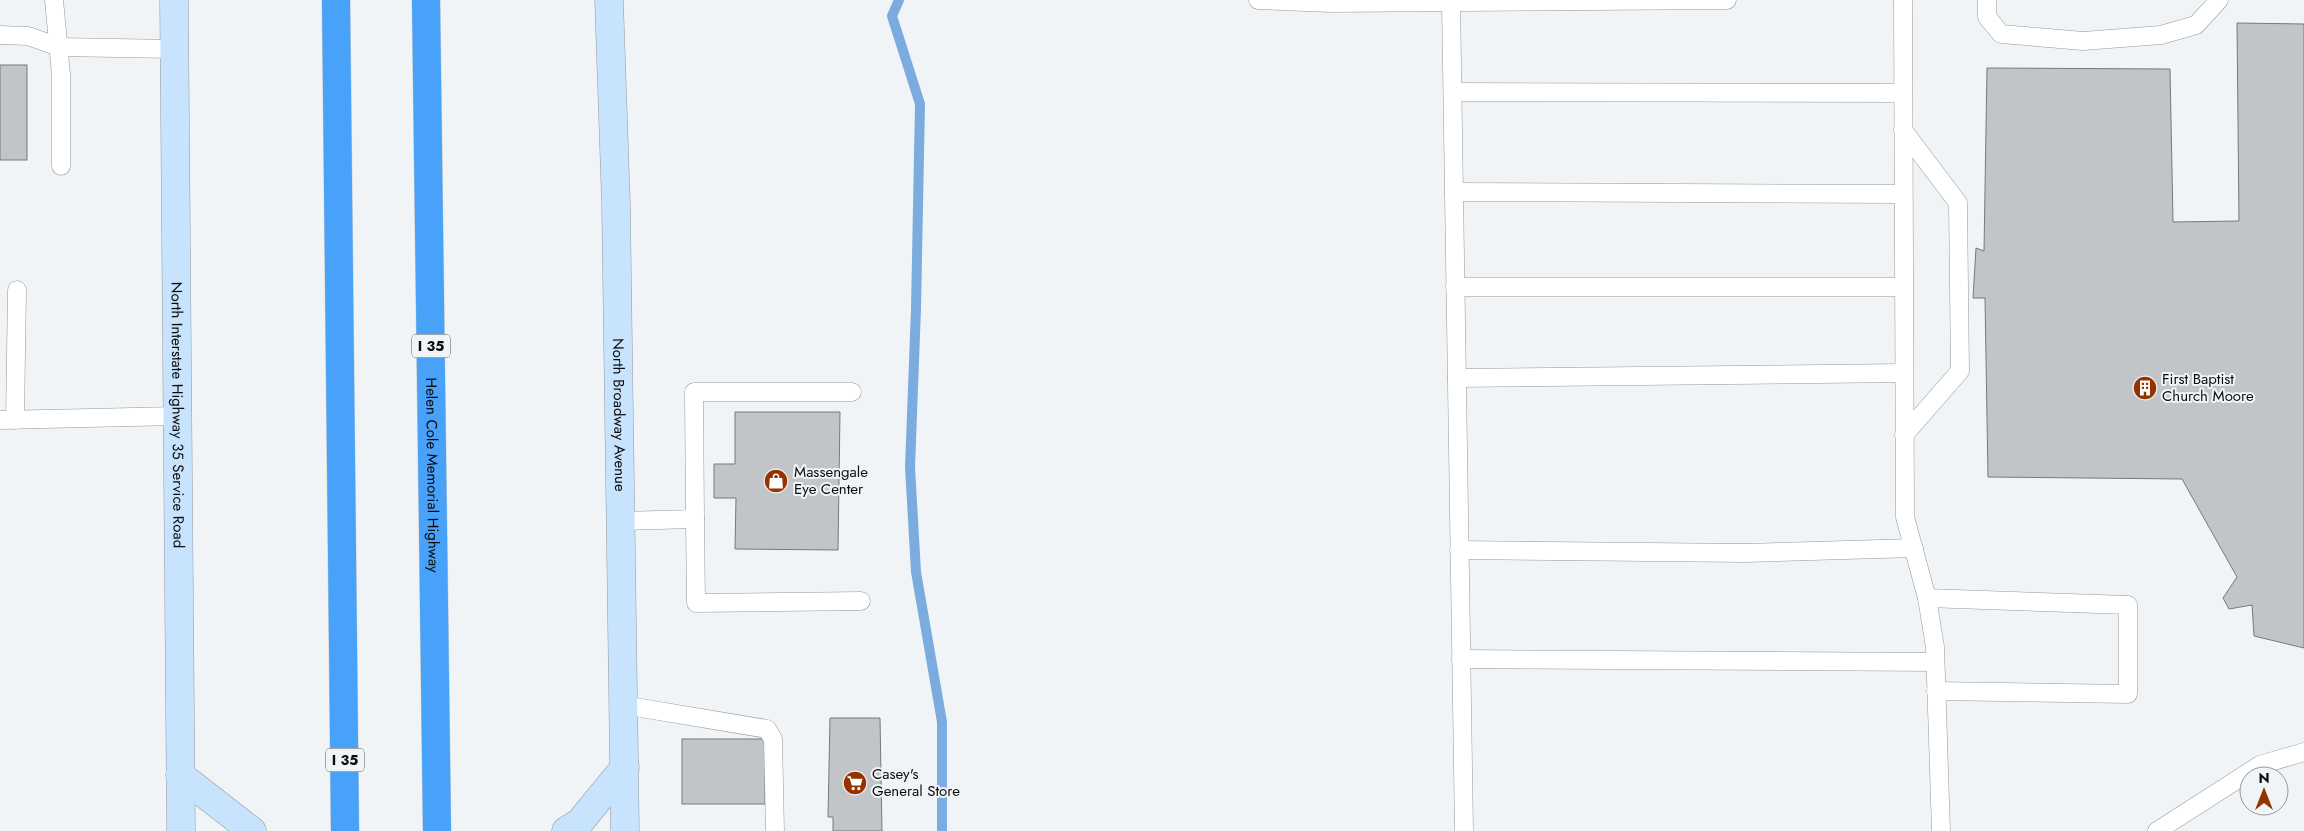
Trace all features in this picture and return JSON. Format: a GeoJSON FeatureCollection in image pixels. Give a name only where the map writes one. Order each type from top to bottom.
{"type":"FeatureCollection","features":[{"type":"Feature","properties":{"kind":"highway","name":"I 35"},"geometry":{"type":"LineString","coordinates":[[336,0],[346,831]]}},
{"type":"Feature","properties":{"kind":"highway","name":"Helen Cole Memorial Highway"},"geometry":{"type":"LineString","coordinates":[[426,0],[437,831]]}},
{"type":"Feature","properties":{"kind":"main road","name":"North Interstate Highway 35 Service Road"},"geometry":{"type":"LineString","coordinates":[[174,0],[176,416],[181,831]]}},
{"type":"Feature","properties":{"kind":"main road","name":"North Broadway Avenue"},"geometry":{"type":"LineString","coordinates":[[609,0],[616,205],[625,831]]}},
{"type":"Feature","properties":{"kind":"main road"},"geometry":{"type":"LineString","coordinates":[[566,831],[580,822],[625,767]]}},
{"type":"Feature","properties":{"kind":"main road"},"geometry":{"type":"LineString","coordinates":[[180,775],[252,831]]}},
{"type":"Feature","properties":{"kind":"lane"},"geometry":{"type":"LineString","coordinates":[[54,0],[59,46],[62,166]]}},
{"type":"Feature","properties":{"kind":"lane"},"geometry":{"type":"LineString","coordinates":[[1258,0],[1330,3],[1727,0]]}},
{"type":"Feature","properties":{"kind":"lane"},"geometry":{"type":"LineString","coordinates":[[1903,0],[1905,517],[1927,598],[1935,662],[1942,831]]}},
{"type":"Feature","properties":{"kind":"lane"},"geometry":{"type":"LineString","coordinates":[[1987,0],[1987,17],[2001,34],[2083,41],[2161,35],[2196,25],[2219,0]]}},
{"type":"Feature","properties":{"kind":"lane"},"geometry":{"type":"LineString","coordinates":[[1451,2],[1464,831]]}},
{"type":"Feature","properties":{"kind":"lane"},"geometry":{"type":"LineString","coordinates":[[0,34],[28,36],[59,46],[173,49]]}},
{"type":"Feature","properties":{"kind":"lane"},"geometry":{"type":"LineString","coordinates":[[1452,92],[1903,93]]}},
{"type":"Feature","properties":{"kind":"lane"},"geometry":{"type":"LineString","coordinates":[[1903,130],[1958,202],[1960,371],[1904,435]]}},
{"type":"Feature","properties":{"kind":"lane"},"geometry":{"type":"LineString","coordinates":[[1454,192],[1903,194]]}},
{"type":"Feature","properties":{"kind":"lane"},"geometry":{"type":"LineString","coordinates":[[1455,287],[1903,287]]}},
{"type":"Feature","properties":{"kind":"lane"},"geometry":{"type":"LineString","coordinates":[[17,290],[8,420],[176,416]]}},
{"type":"Feature","properties":{"kind":"lane"},"geometry":{"type":"LineString","coordinates":[[1457,378],[1903,372]]}},
{"type":"Feature","properties":{"kind":"lane"},"geometry":{"type":"LineString","coordinates":[[852,392],[694,392],[696,603],[861,601]]}},
{"type":"Feature","properties":{"kind":"lane"},"geometry":{"type":"LineString","coordinates":[[621,521],[695,519]]}},
{"type":"Feature","properties":{"kind":"lane"},"geometry":{"type":"LineString","coordinates":[[1459,550],[1745,553],[1914,548]]}},
{"type":"Feature","properties":{"kind":"lane"},"geometry":{"type":"LineString","coordinates":[[1927,598],[2128,605],[2128,694],[1936,691]]}},
{"type":"Feature","properties":{"kind":"lane"},"geometry":{"type":"LineString","coordinates":[[1461,659],[1935,662]]}},
{"type":"Feature","properties":{"kind":"lane"},"geometry":{"type":"LineString","coordinates":[[624,705],[767,729],[773,739],[775,831]]}},
{"type":"Feature","properties":{"kind":"lane"},"geometry":{"type":"LineString","coordinates":[[2157,831],[2260,764],[2304,752]]}},
{"type":"Feature","properties":{"kind":"building","name":"First Baptist Church Moore"},"geometry":{"type":"Polygon","coordinates":[[[2237,23],[2304,24],[2304,648],[2254,636],[2252,605],[2229,609],[2223,598],[2237,577],[2182,479],[1988,477],[1985,298],[1973,298],[1976,248],[1984,251],[1987,68],[2170,69],[2173,222],[2239,221],[2237,23]]]}},
{"type":"Feature","properties":{"kind":"building"},"geometry":{"type":"Polygon","coordinates":[[[0,65],[27,65],[27,160],[0,160],[0,65]]]}},
{"type":"Feature","properties":{"kind":"building","name":"Massengale Eye Center"},"geometry":{"type":"Polygon","coordinates":[[[735,412],[840,412],[838,550],[735,549],[736,498],[714,498],[714,464],[735,464],[735,412]]]}},
{"type":"Feature","properties":{"kind":"building","name":"Casey's General Store"},"geometry":{"type":"Polygon","coordinates":[[[830,718],[880,718],[882,831],[833,831],[833,817],[828,817],[830,718]]]}},
{"type":"Feature","properties":{"kind":"building"},"geometry":{"type":"Polygon","coordinates":[[[682,739],[765,739],[765,804],[682,804],[682,739]]]}},
{"type":"Feature","properties":{"kind":"waterway"},"geometry":{"type":"LineString","coordinates":[[899,0],[892,16],[920,104],[916,309],[910,467],[916,572],[942,722],[942,831]]}},
{"type":"Feature","properties":{"kind":"place","name":"First Baptist Church Moore"},"geometry":{"type":"Point","coordinates":[2145,388]}},
{"type":"Feature","properties":{"kind":"place","name":"Massengale Eye Center"},"geometry":{"type":"Point","coordinates":[776,481]}},
{"type":"Feature","properties":{"kind":"place","name":"Casey's General Store"},"geometry":{"type":"Point","coordinates":[855,783]}}]}
